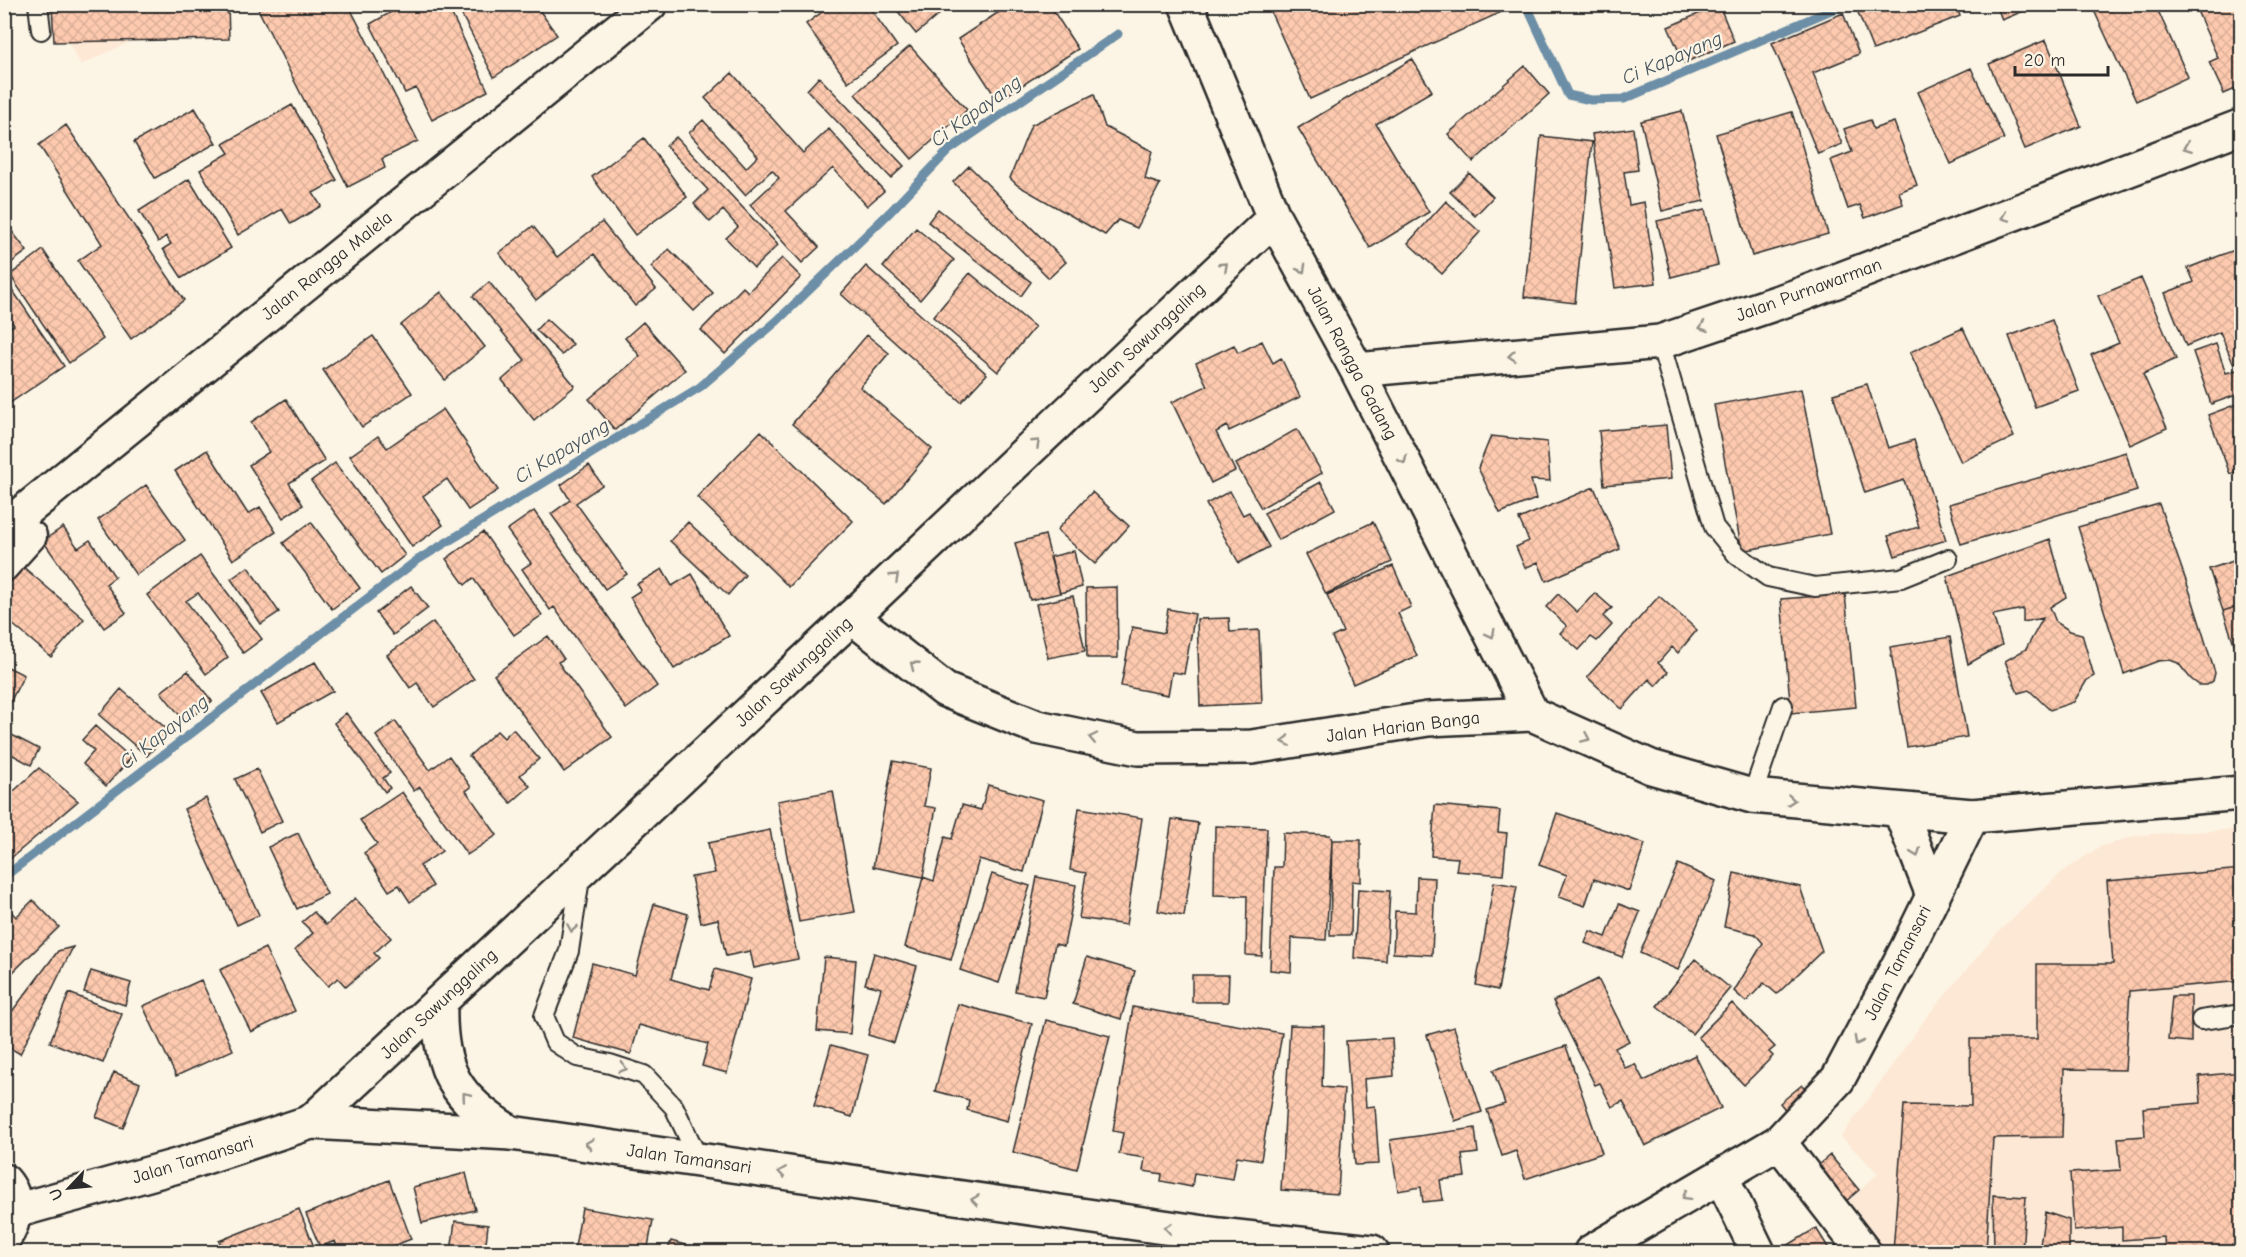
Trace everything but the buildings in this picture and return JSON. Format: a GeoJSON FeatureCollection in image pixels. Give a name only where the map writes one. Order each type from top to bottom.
{"type":"FeatureCollection","features":[{"type":"Feature","properties":{"kind":"street","name":"Jalan Rangga Malela"},"geometry":{"type":"LineString","coordinates":[[18,532],[650,4]]}},
{"type":"Feature","properties":{"kind":"street","name":"Jalan Rangga Gadang"},"geometry":{"type":"LineString","coordinates":[[1186,4],[1274,218],[1358,370],[1532,714]]}},
{"type":"Feature","properties":{"kind":"street","name":"Jalan Purnawarman"},"geometry":{"type":"LineString","coordinates":[[1358,370],[1660,342],[1797,296],[2241,126]]}},
{"type":"Feature","properties":{"kind":"street","name":"Jalan Sawunggaling"},"geometry":{"type":"LineString","coordinates":[[311,1122],[440,1004],[1274,218]]}},
{"type":"Feature","properties":{"kind":"street"},"geometry":{"type":"LineString","coordinates":[[4,567],[18,532]]}},
{"type":"Feature","properties":{"kind":"street","name":"Jalan Harian Banga"},"geometry":{"type":"LineString","coordinates":[[852,617],[945,690],[1037,726],[1138,748],[1252,747],[1428,719],[1532,714],[1651,767],[1752,796],[1972,816]]}},
{"type":"Feature","properties":{"kind":"street"},"geometry":{"type":"LineString","coordinates":[[1972,816],[2241,793]]}},
{"type":"Feature","properties":{"kind":"street"},"geometry":{"type":"LineString","coordinates":[[1900,810],[1933,895]]}},
{"type":"Feature","properties":{"kind":"street","name":"Jalan Tamansari"},"geometry":{"type":"LineString","coordinates":[[1591,1252],[1779,1142],[1838,1079],[1972,816]]}},
{"type":"Feature","properties":{"kind":"street"},"geometry":{"type":"LineString","coordinates":[[440,1004],[439,1036],[447,1066],[462,1094],[484,1117],[511,1133]]}},
{"type":"Feature","properties":{"kind":"street","name":"Jalan Tamansari"},"geometry":{"type":"LineString","coordinates":[[8,1210],[173,1167],[311,1122],[511,1133],[699,1160],[1209,1244],[1372,1252]]}},
{"type":"Feature","properties":{"kind":"street"},"geometry":{"type":"LineString","coordinates":[[1779,1142],[1864,1252]]}},
{"type":"Feature","properties":{"kind":"street"},"geometry":{"type":"LineString","coordinates":[[1721,1176],[1758,1252]]}},
{"type":"Feature","properties":{"kind":"lane"},"geometry":{"type":"LineString","coordinates":[[38,4],[41,30]]}},
{"type":"Feature","properties":{"kind":"lane"},"geometry":{"type":"LineString","coordinates":[[1660,342],[1714,527],[1737,555],[1768,577],[1815,587],[1901,578],[1948,559]]}},
{"type":"Feature","properties":{"kind":"lane"},"geometry":{"type":"LineString","coordinates":[[1752,796],[1783,706]]}},
{"type":"Feature","properties":{"kind":"lane"},"geometry":{"type":"LineString","coordinates":[[582,870],[569,951],[544,1016],[555,1042],[577,1057],[610,1064],[644,1075],[674,1107],[699,1160]]}},
{"type":"Feature","properties":{"kind":"lane"},"geometry":{"type":"LineString","coordinates":[[2201,1020],[2241,1014]]}},
{"type":"Feature","properties":{"kind":"shaded area"},"geometry":{"type":"Polygon","coordinates":[[[46,5],[208,5],[81,65],[46,5]]]}},
{"type":"Feature","properties":{"kind":"shaded area"},"geometry":{"type":"Polygon","coordinates":[[[2241,829],[2241,1252],[1867,1252],[1839,1211],[1878,1173],[1841,1137],[1925,1019],[1998,932],[2061,873],[2099,847],[2137,835],[2241,829]]]}},
{"type":"Feature","properties":{"kind":"waterway","name":"Ci Kapayang"},"geometry":{"type":"LineString","coordinates":[[1526,4],[1568,95],[1591,100],[1624,99],[1845,4]]}},
{"type":"Feature","properties":{"kind":"waterway","name":"Ci Kapayang"},"geometry":{"type":"LineString","coordinates":[[4,877],[416,561],[700,387],[777,321],[890,212],[949,150],[1118,34]]}}]}
